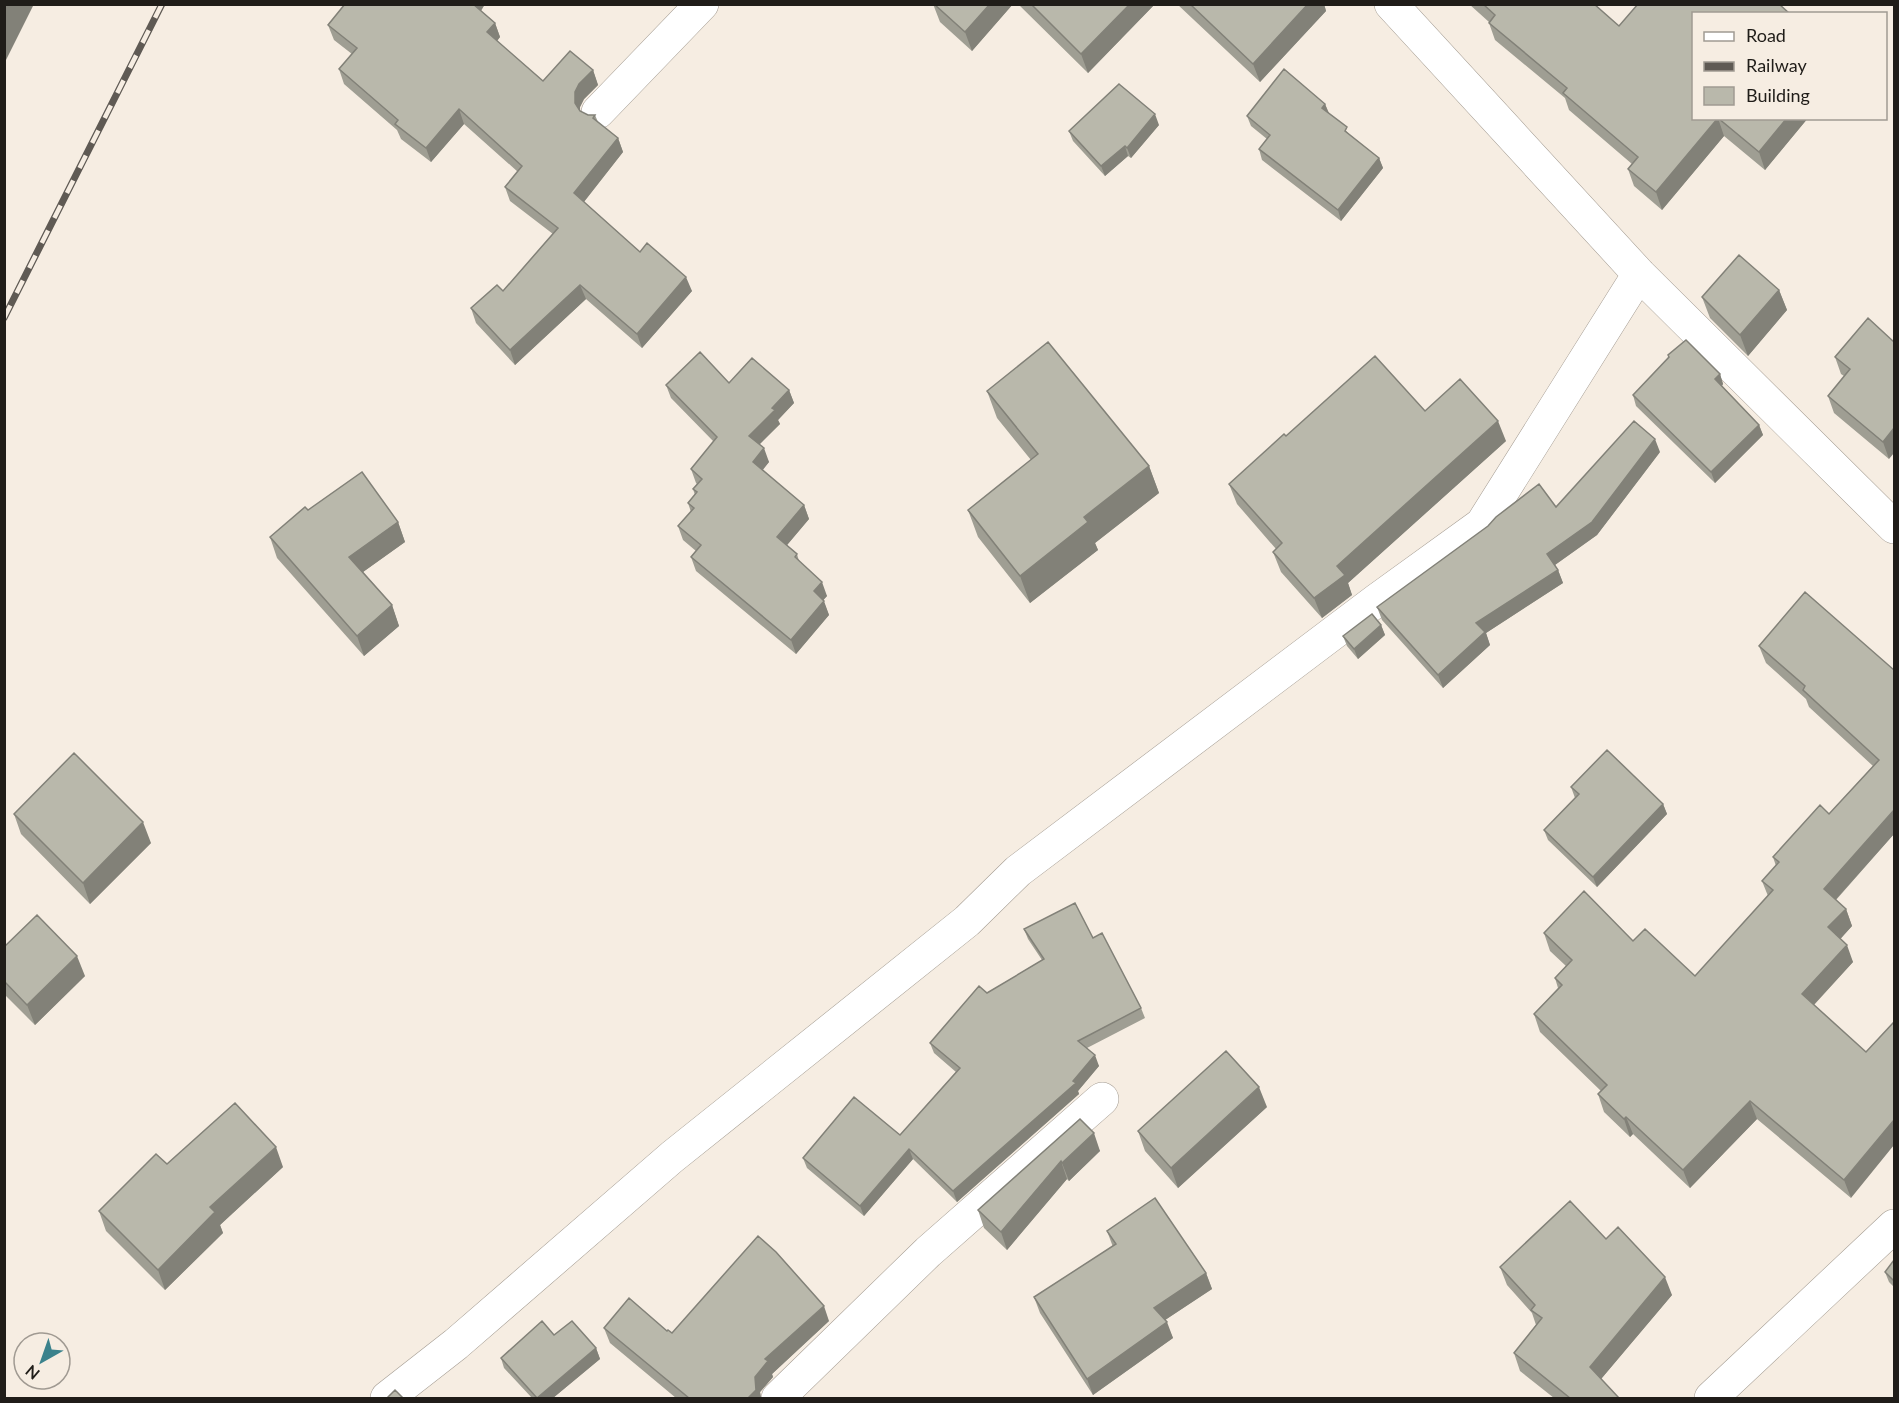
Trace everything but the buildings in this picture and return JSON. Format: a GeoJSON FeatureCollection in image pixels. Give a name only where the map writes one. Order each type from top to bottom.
{"type":"FeatureCollection","features":[{"type":"Feature","properties":{"kind":"street"},"geometry":{"type":"LineString","coordinates":[[598,112],[702,4]]}},
{"type":"Feature","properties":{"kind":"street"},"geometry":{"type":"LineString","coordinates":[[1391,4],[1639,273],[1894,527]]}},
{"type":"Feature","properties":{"kind":"street"},"geometry":{"type":"LineString","coordinates":[[387,1398],[456,1344],[672,1157],[967,921],[1018,872],[1377,600],[1482,524],[1639,273]]}},
{"type":"Feature","properties":{"kind":"street"},"geometry":{"type":"LineString","coordinates":[[778,1398],[928,1252],[1102,1099]]}},
{"type":"Feature","properties":{"kind":"street"},"geometry":{"type":"LineString","coordinates":[[1711,1398],[1894,1226]]}},
{"type":"Feature","properties":{"kind":"railway"},"geometry":{"type":"LineString","coordinates":[[4,318],[162,4]]}}]}
